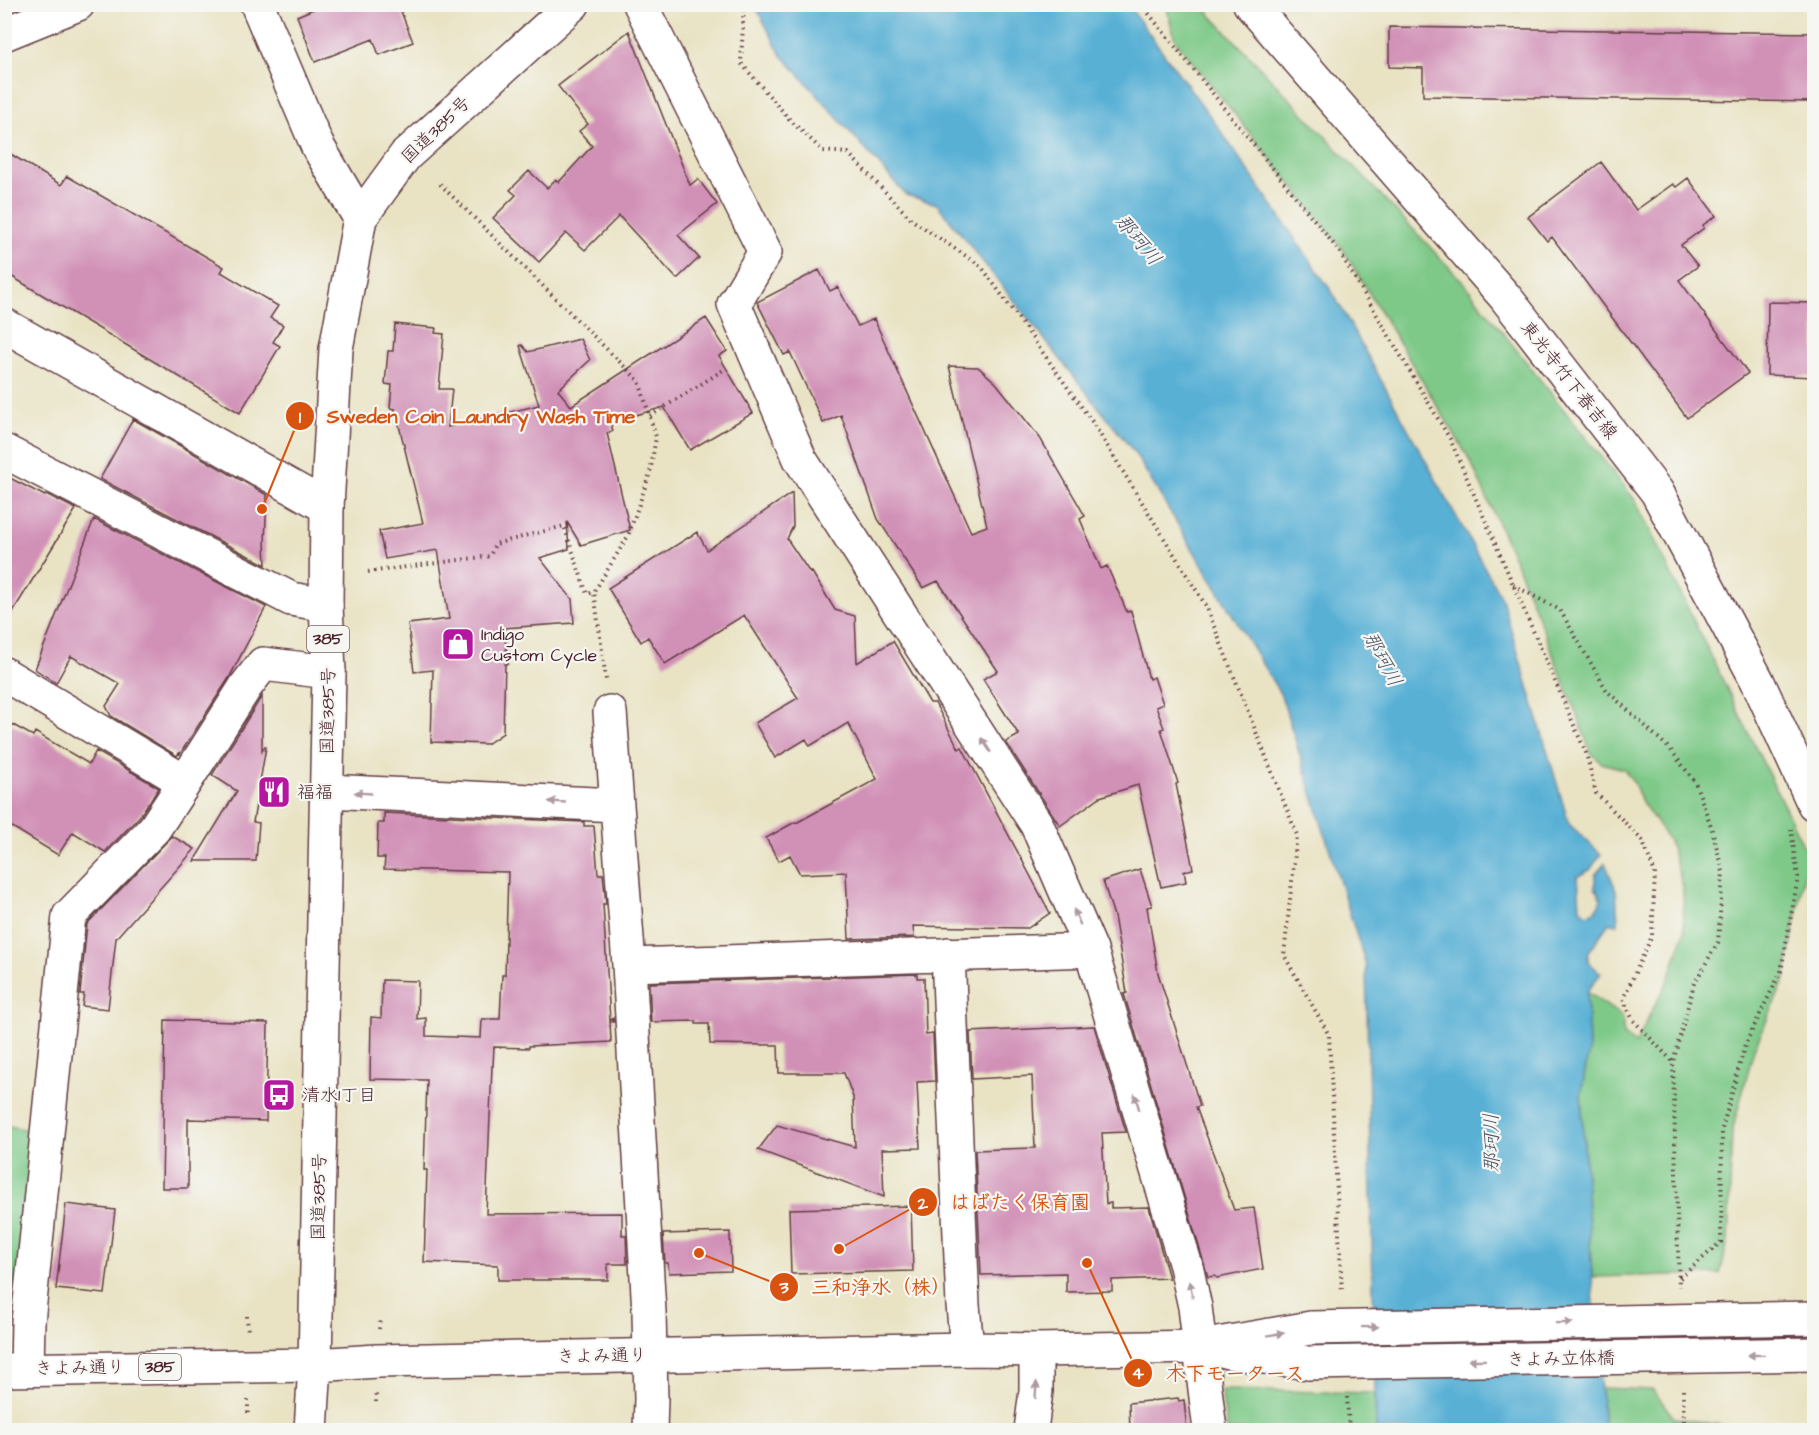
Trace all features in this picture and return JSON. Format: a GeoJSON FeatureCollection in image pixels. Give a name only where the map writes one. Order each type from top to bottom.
{"type":"FeatureCollection","features":[{"type":"Feature","properties":{"kind":"main road"},"geometry":{"type":"LineString","coordinates":[[4,34],[78,4]]}},
{"type":"Feature","properties":{"kind":"main road"},"geometry":{"type":"LineString","coordinates":[[257,4],[317,145],[360,218]]}},
{"type":"Feature","properties":{"kind":"main road","name":"国道385号"},"geometry":{"type":"LineString","coordinates":[[311,1431],[315,1365],[327,792],[329,672],[326,605],[327,507],[336,349],[360,218],[405,156],[573,4]]}},
{"type":"Feature","properties":{"kind":"main road"},"geometry":{"type":"LineString","coordinates":[[640,4],[765,252],[734,304],[800,459],[1037,825],[1091,950],[1186,1266],[1195,1307],[1210,1431]]}},
{"type":"Feature","properties":{"kind":"main road","name":"東光寺竹下春吉線"},"geometry":{"type":"LineString","coordinates":[[1250,4],[1506,298],[1657,492],[1757,680],[1802,812]]}},
{"type":"Feature","properties":{"kind":"main road"},"geometry":{"type":"LineString","coordinates":[[4,325],[327,507]]}},
{"type":"Feature","properties":{"kind":"main road"},"geometry":{"type":"LineString","coordinates":[[4,451],[291,599],[326,605]]}},
{"type":"Feature","properties":{"kind":"main road"},"geometry":{"type":"LineString","coordinates":[[16,1369],[28,1322],[69,916],[154,829],[246,686],[264,664],[329,672]]}},
{"type":"Feature","properties":{"kind":"main road"},"geometry":{"type":"LineString","coordinates":[[4,674],[185,782]]}},
{"type":"Feature","properties":{"kind":"main road"},"geometry":{"type":"LineString","coordinates":[[610,712],[629,965],[651,1355],[650,1431]]}},
{"type":"Feature","properties":{"kind":"main road"},"geometry":{"type":"LineString","coordinates":[[327,792],[616,805]]}},
{"type":"Feature","properties":{"kind":"main road"},"geometry":{"type":"LineString","coordinates":[[629,965],[1091,950]]}},
{"type":"Feature","properties":{"kind":"main road"},"geometry":{"type":"LineString","coordinates":[[948,954],[963,1305],[967,1349]]}},
{"type":"Feature","properties":{"kind":"main road","name":"きよみ立体橋"},"geometry":{"type":"LineString","coordinates":[[1311,1328],[1815,1318]]}},
{"type":"Feature","properties":{"kind":"main road","name":"きよみ通り"},"geometry":{"type":"LineString","coordinates":[[16,1369],[315,1365],[377,1361],[967,1349],[1200,1347],[1311,1328]]}},
{"type":"Feature","properties":{"kind":"main road","name":"きよみ通り"},"geometry":{"type":"LineString","coordinates":[[1200,1347],[1308,1363]]}},
{"type":"Feature","properties":{"kind":"main road"},"geometry":{"type":"LineString","coordinates":[[1031,1431],[1036,1391],[1036,1350]]}},
{"type":"Feature","properties":{"kind":"main road","name":"きよみ立体橋"},"geometry":{"type":"LineString","coordinates":[[1308,1363],[1815,1354]]}},
{"type":"Feature","properties":{"kind":"path"},"geometry":{"type":"LineString","coordinates":[[744,4],[741,63],[791,121],[823,151],[848,153],[912,219],[981,266],[1093,423],[1206,606],[1297,835],[1284,955],[1329,1035],[1342,1299]]}},
{"type":"Feature","properties":{"kind":"path"},"geometry":{"type":"LineString","coordinates":[[1141,4],[1339,251],[1450,439],[1586,753],[1596,793],[1642,840],[1654,873],[1652,936],[1623,999],[1633,1020],[1673,1062]]}},
{"type":"Feature","properties":{"kind":"path"},"geometry":{"type":"LineString","coordinates":[[440,184],[639,381],[656,437],[650,473],[628,536],[594,592],[610,712]]}},
{"type":"Feature","properties":{"kind":"path"},"geometry":{"type":"LineString","coordinates":[[650,416],[753,351]]}},
{"type":"Feature","properties":{"kind":"path"},"geometry":{"type":"LineString","coordinates":[[368,572],[490,556],[495,544],[564,526],[587,594],[594,592]]}},
{"type":"Feature","properties":{"kind":"path"},"geometry":{"type":"LineString","coordinates":[[1513,585],[1560,610],[1607,691],[1670,750],[1695,782],[1711,826],[1723,873],[1718,942],[1694,984],[1673,1062],[1680,1290]]}},
{"type":"Feature","properties":{"kind":"path"},"geometry":{"type":"LineString","coordinates":[[1679,1278],[1721,1242],[1722,1129],[1745,1045],[1781,971],[1798,877],[1802,812]]}},
{"type":"Feature","properties":{"kind":"path"},"geometry":{"type":"LineString","coordinates":[[1683,1384],[1684,1431]]}},
{"type":"Feature","properties":{"kind":"path"},"geometry":{"type":"LineString","coordinates":[[1347,1395],[1349,1431]]}},
{"type":"Feature","properties":{"kind":"green space"},"geometry":{"type":"Polygon","coordinates":[[[1166,5],[1201,5],[1463,282],[1635,500],[1808,855],[1785,979],[1754,1049],[1732,1132],[1728,1241],[1720,1274],[1592,1277],[1581,1094],[1589,1050],[1587,992],[1623,1017],[1623,1035],[1636,1044],[1669,979],[1684,933],[1683,886],[1669,841],[1642,802],[1634,783],[1624,769],[1601,763],[1590,751],[1519,570],[1470,460],[1342,248],[1175,40],[1166,5]]]}},
{"type":"Feature","properties":{"kind":"green space"},"geometry":{"type":"Polygon","coordinates":[[[4,1125],[34,1131],[12,1309],[4,1309],[4,1125]]]}},
{"type":"Feature","properties":{"kind":"green space"},"geometry":{"type":"Polygon","coordinates":[[[1601,1388],[1653,1390],[1674,1418],[1755,1430],[1604,1430],[1601,1388]]]}},
{"type":"Feature","properties":{"kind":"green space"},"geometry":{"type":"Polygon","coordinates":[[[1221,1390],[1375,1393],[1376,1430],[1227,1430],[1221,1390]]]}},
{"type":"Feature","properties":{"kind":"water","name":"那珂川"},"geometry":{"type":"Polygon","coordinates":[[[755,5],[1128,5],[1213,120],[1334,295],[1502,599],[1569,824],[1601,854],[1590,870],[1578,876],[1580,908],[1587,914],[1596,911],[1601,899],[1595,888],[1595,875],[1605,863],[1616,890],[1618,924],[1609,923],[1588,953],[1588,962],[1601,973],[1587,992],[1589,1050],[1581,1094],[1604,1430],[1376,1430],[1366,965],[1281,695],[1134,452],[937,204],[906,195],[780,53],[755,5]]]}},
{"type":"Feature","properties":{"kind":"building"},"geometry":{"type":"Polygon","coordinates":[[[325,4],[398,4],[413,42],[379,55],[373,39],[315,62],[297,16],[325,4]]]}},
{"type":"Feature","properties":{"kind":"building"},"geometry":{"type":"Polygon","coordinates":[[[1389,27],[1815,33],[1815,102],[1423,96],[1423,68],[1389,67],[1389,27]]]}},
{"type":"Feature","properties":{"kind":"building"},"geometry":{"type":"Polygon","coordinates":[[[629,31],[690,185],[698,179],[717,204],[678,235],[699,258],[677,279],[619,216],[585,250],[566,233],[539,262],[493,218],[516,195],[510,190],[529,171],[547,188],[555,180],[559,182],[592,146],[579,131],[588,124],[558,86],[629,31]]]}},
{"type":"Feature","properties":{"kind":"building"},"geometry":{"type":"Polygon","coordinates":[[[4,150],[61,185],[67,176],[224,267],[221,272],[278,306],[270,318],[283,325],[273,342],[280,346],[240,413],[4,272],[4,150]]]}},
{"type":"Feature","properties":{"kind":"building"},"geometry":{"type":"Polygon","coordinates":[[[1601,162],[1636,210],[1673,184],[1676,187],[1688,178],[1716,216],[1681,245],[1698,266],[1679,280],[1748,373],[1687,418],[1552,237],[1547,241],[1528,217],[1601,162]]]}},
{"type":"Feature","properties":{"kind":"building"},"geometry":{"type":"Polygon","coordinates":[[[819,270],[830,291],[838,287],[858,326],[874,319],[971,532],[987,526],[949,366],[978,367],[996,383],[1040,438],[1085,516],[1080,519],[1101,569],[1107,566],[1127,612],[1131,611],[1149,679],[1154,677],[1163,704],[1156,707],[1164,728],[1161,729],[1178,783],[1176,784],[1193,869],[1184,871],[1186,882],[1161,887],[1138,785],[1100,797],[1060,826],[1006,742],[1019,735],[983,679],[998,671],[938,581],[923,588],[878,519],[841,415],[823,423],[790,352],[784,355],[757,302],[819,270]]]}},
{"type":"Feature","properties":{"kind":"building"},"geometry":{"type":"Polygon","coordinates":[[[1768,302],[1815,303],[1815,377],[1767,375],[1768,302]]]}},
{"type":"Feature","properties":{"kind":"building"},"geometry":{"type":"Polygon","coordinates":[[[706,318],[727,351],[719,356],[753,413],[690,450],[664,407],[610,422],[613,431],[607,433],[630,530],[581,545],[567,522],[569,549],[540,558],[572,599],[574,623],[504,628],[508,664],[505,664],[503,733],[487,744],[431,742],[433,670],[414,672],[408,624],[449,619],[438,550],[385,559],[379,531],[423,523],[395,409],[390,408],[392,385],[385,384],[388,351],[393,351],[395,324],[436,328],[435,333],[444,334],[439,389],[452,389],[448,427],[539,405],[520,346],[522,345],[528,352],[580,339],[590,360],[558,390],[571,406],[706,318]]]}},
{"type":"Feature","properties":{"kind":"building"},"geometry":{"type":"Polygon","coordinates":[[[133,419],[267,495],[266,565],[100,479],[133,419]]]}},
{"type":"Feature","properties":{"kind":"building"},"geometry":{"type":"Polygon","coordinates":[[[4,475],[76,509],[4,626],[4,475]]]}},
{"type":"Feature","properties":{"kind":"building"},"geometry":{"type":"Polygon","coordinates":[[[792,493],[793,526],[787,539],[810,573],[812,572],[835,610],[855,616],[857,663],[893,641],[930,703],[935,703],[959,749],[962,747],[1050,913],[1028,928],[913,926],[914,937],[849,939],[846,872],[800,874],[790,855],[779,861],[766,838],[877,779],[848,723],[810,746],[806,739],[775,758],[755,723],[798,698],[744,615],[665,664],[648,637],[641,642],[608,588],[697,532],[707,550],[792,493]]]}},
{"type":"Feature","properties":{"kind":"building"},"geometry":{"type":"Polygon","coordinates":[[[94,519],[266,607],[229,678],[177,756],[111,716],[106,706],[120,684],[71,656],[56,683],[35,669],[94,519]]]}},
{"type":"Feature","properties":{"kind":"building"},"geometry":{"type":"Polygon","coordinates":[[[262,696],[262,751],[266,747],[253,822],[259,823],[256,861],[194,861],[237,791],[212,775],[262,696]]]}},
{"type":"Feature","properties":{"kind":"building"},"geometry":{"type":"Polygon","coordinates":[[[4,720],[33,736],[35,732],[89,764],[96,751],[159,788],[139,817],[105,852],[73,832],[58,855],[4,822],[4,720]]]}},
{"type":"Feature","properties":{"kind":"building"},"geometry":{"type":"Polygon","coordinates":[[[384,813],[584,822],[584,826],[594,826],[598,874],[603,874],[606,904],[603,904],[610,1021],[613,1018],[614,1022],[610,1022],[611,1042],[529,1046],[529,1048],[494,1047],[486,1214],[622,1213],[622,1235],[626,1235],[627,1264],[608,1264],[608,1280],[498,1280],[498,1265],[424,1262],[427,1080],[370,1079],[371,1017],[381,1018],[382,980],[418,981],[417,1019],[426,1018],[426,1036],[481,1038],[482,1019],[500,1019],[502,975],[505,975],[508,872],[384,869],[385,858],[377,858],[378,823],[384,823],[384,813]]]}},
{"type":"Feature","properties":{"kind":"building"},"geometry":{"type":"Polygon","coordinates":[[[172,836],[195,849],[116,938],[108,1009],[82,1006],[84,994],[80,994],[87,924],[172,836]]]}},
{"type":"Feature","properties":{"kind":"building"},"geometry":{"type":"Polygon","coordinates":[[[1140,869],[1152,906],[1147,907],[1158,973],[1200,1106],[1196,1107],[1234,1210],[1254,1208],[1263,1269],[1217,1278],[1208,1277],[1124,994],[1127,993],[1114,916],[1103,881],[1140,869]]]}},
{"type":"Feature","properties":{"kind":"building"},"geometry":{"type":"Polygon","coordinates":[[[917,974],[917,978],[924,978],[926,1035],[933,1034],[935,1081],[917,1082],[920,1148],[882,1149],[884,1197],[758,1150],[777,1125],[855,1147],[853,1097],[844,1073],[779,1073],[778,1045],[710,1044],[709,1024],[696,1024],[696,1021],[651,1022],[649,983],[917,974]]]}},
{"type":"Feature","properties":{"kind":"building"},"geometry":{"type":"Polygon","coordinates":[[[165,1020],[268,1023],[266,1121],[188,1119],[188,1188],[162,1188],[165,1020]]]}},
{"type":"Feature","properties":{"kind":"building"},"geometry":{"type":"Polygon","coordinates":[[[1094,1026],[1126,1132],[1102,1133],[1106,1204],[1111,1203],[1111,1208],[1149,1207],[1169,1278],[1112,1280],[1112,1291],[1066,1292],[1066,1273],[981,1275],[975,1150],[1035,1148],[1032,1076],[972,1079],[970,1032],[1094,1026]]]}},
{"type":"Feature","properties":{"kind":"building"},"geometry":{"type":"Polygon","coordinates":[[[66,1204],[115,1210],[105,1294],[56,1289],[66,1204]]]}},
{"type":"Feature","properties":{"kind":"building"},"geometry":{"type":"Polygon","coordinates":[[[911,1206],[913,1271],[791,1274],[789,1209],[911,1206]]]}},
{"type":"Feature","properties":{"kind":"building"},"geometry":{"type":"Polygon","coordinates":[[[730,1232],[731,1271],[669,1273],[668,1263],[665,1263],[663,1234],[730,1232]]]}},
{"type":"Feature","properties":{"kind":"building"},"geometry":{"type":"Polygon","coordinates":[[[1178,1398],[1179,1401],[1184,1400],[1187,1431],[1130,1431],[1129,1403],[1178,1398]]]}},
{"type":"Feature","properties":{"kind":"place","name":"Sweden Coin Laundry Wash Time"},"geometry":{"type":"Point","coordinates":[262,509]}},
{"type":"Feature","properties":{"kind":"place","name":"Indigo Custom Cycle"},"geometry":{"type":"Point","coordinates":[458,644]}},
{"type":"Feature","properties":{"kind":"place","name":"福福"},"geometry":{"type":"Point","coordinates":[274,792]}},
{"type":"Feature","properties":{"kind":"place","name":"清水1丁目"},"geometry":{"type":"Point","coordinates":[279,1095]}},
{"type":"Feature","properties":{"kind":"place","name":"はばたく保育園"},"geometry":{"type":"Point","coordinates":[839,1249]}},
{"type":"Feature","properties":{"kind":"place","name":"三和浄水（株）"},"geometry":{"type":"Point","coordinates":[699,1253]}},
{"type":"Feature","properties":{"kind":"place","name":"木下モータース"},"geometry":{"type":"Point","coordinates":[1087,1263]}}]}
